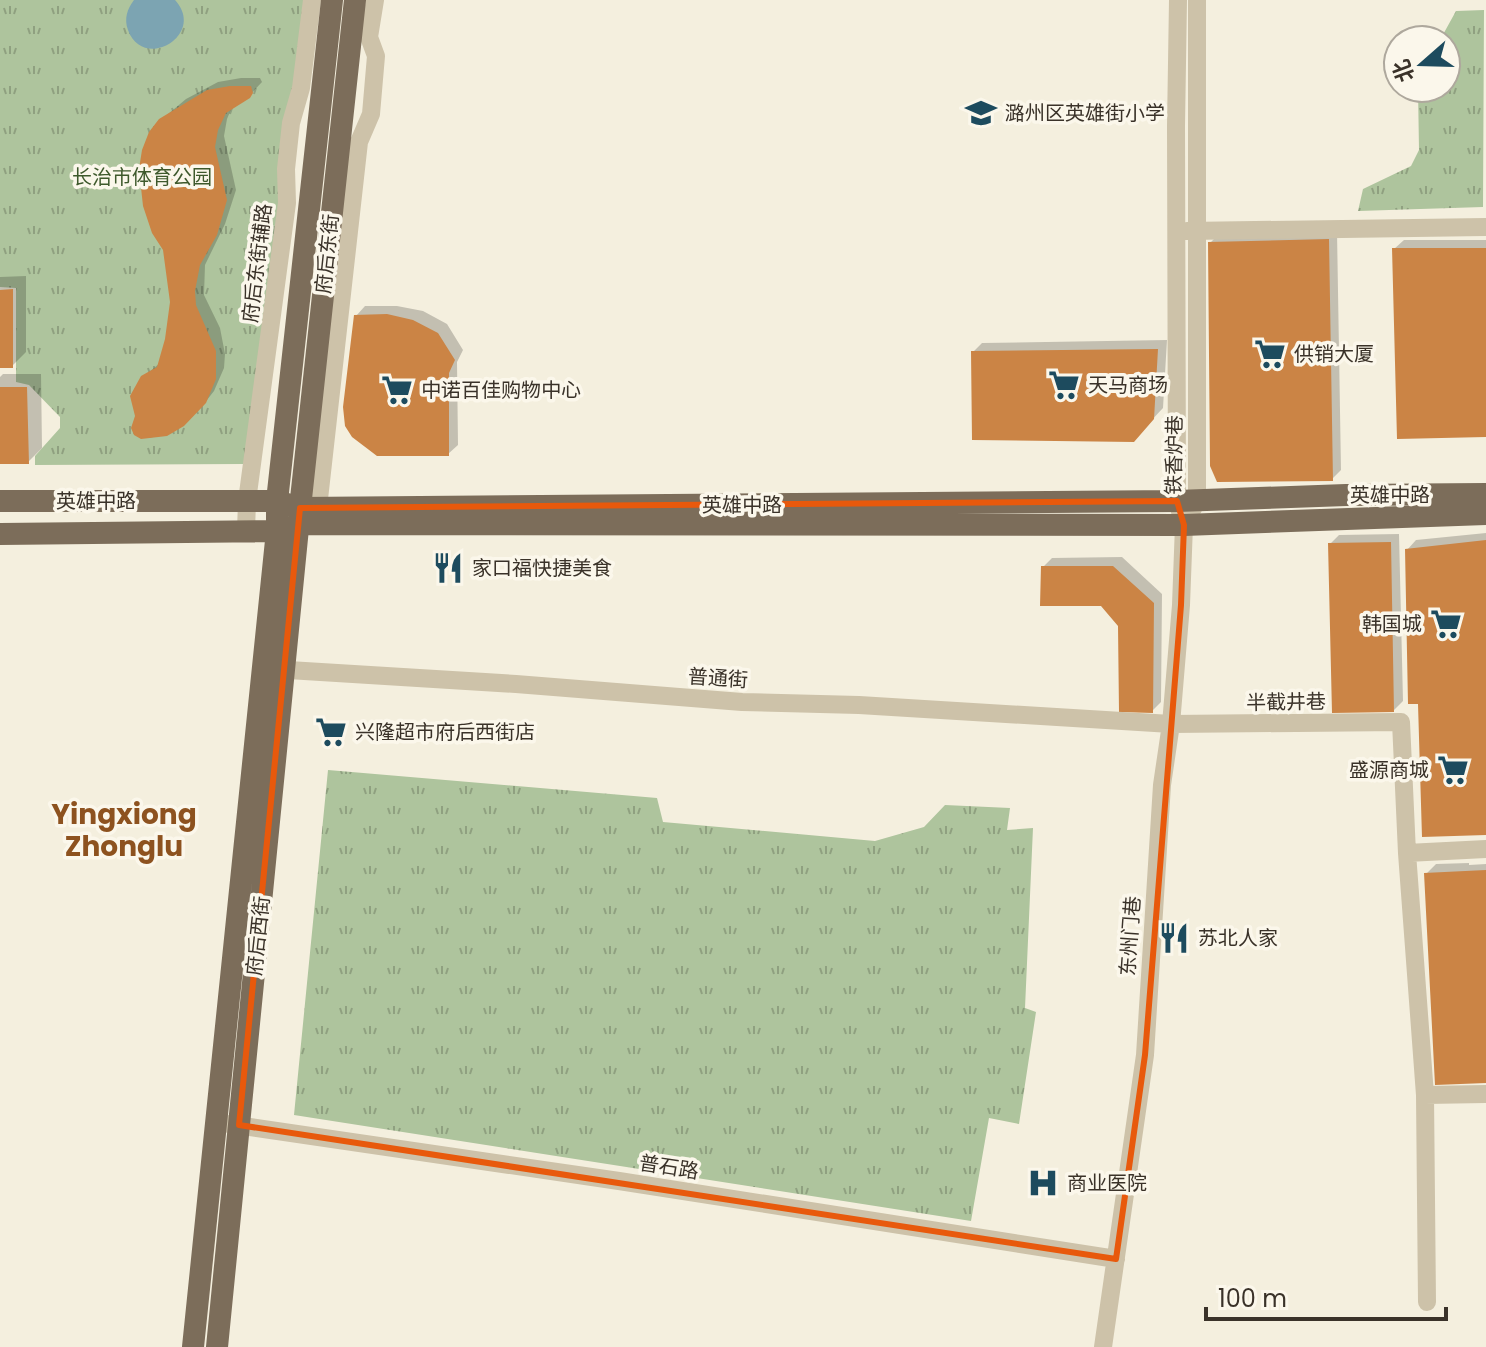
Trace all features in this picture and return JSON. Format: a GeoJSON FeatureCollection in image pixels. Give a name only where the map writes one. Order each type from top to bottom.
{"type":"FeatureCollection","features":[{"type":"Feature","properties":{"kind":"main road","name":"府后东街"},"geometry":{"type":"LineString","coordinates":[[277,531],[277,501],[332,0]]}},
{"type":"Feature","properties":{"kind":"main road","name":"府后东街"},"geometry":{"type":"LineString","coordinates":[[306,513],[355,0]]}},
{"type":"Feature","properties":{"kind":"main road","name":"英雄中路"},"geometry":{"type":"LineString","coordinates":[[0,534],[277,531],[306,513],[1486,494]]}},
{"type":"Feature","properties":{"kind":"main road","name":"英雄中路"},"geometry":{"type":"LineString","coordinates":[[0,501],[277,501],[306,513],[1184,525],[1486,514]]}},
{"type":"Feature","properties":{"kind":"main road","name":"府后西街"},"geometry":{"type":"LineString","coordinates":[[217,1347],[285,669],[306,513]]}},
{"type":"Feature","properties":{"kind":"main road","name":"府后西街"},"geometry":{"type":"LineString","coordinates":[[193,1347],[277,531]]}},
{"type":"Feature","properties":{"kind":"street","name":"府后东街辅路"},"geometry":{"type":"LineString","coordinates":[[246,531],[247,501],[287,203],[286,169],[291,123],[301,88],[312,0]]}},
{"type":"Feature","properties":{"kind":"street"},"geometry":{"type":"LineString","coordinates":[[306,513],[359,142],[371,114],[376,56],[369,37],[375,0]]}},
{"type":"Feature","properties":{"kind":"street","name":"铁香炉巷"},"geometry":{"type":"LineString","coordinates":[[1178,0],[1176,229],[1187,501]]}},
{"type":"Feature","properties":{"kind":"street","name":"铁香炉巷"},"geometry":{"type":"LineString","coordinates":[[1184,525],[1196,233],[1197,0]]}},
{"type":"Feature","properties":{"kind":"street"},"geometry":{"type":"LineString","coordinates":[[1176,229],[1196,233],[1486,227]]}},
{"type":"Feature","properties":{"kind":"street","name":"东州门巷"},"geometry":{"type":"LineString","coordinates":[[1103,1347],[1145,1055],[1162,785],[1171,724],[1184,525]]}},
{"type":"Feature","properties":{"kind":"street","name":"普通街"},"geometry":{"type":"LineString","coordinates":[[261,668],[742,702],[859,705],[1171,724]]}},
{"type":"Feature","properties":{"kind":"street","name":"半截井巷"},"geometry":{"type":"LineString","coordinates":[[1171,724],[1401,722],[1407,853]]}},
{"type":"Feature","properties":{"kind":"street"},"geometry":{"type":"LineString","coordinates":[[1427,1302],[1425,1095],[1407,853],[1486,849]]}},
{"type":"Feature","properties":{"kind":"street"},"geometry":{"type":"LineString","coordinates":[[1425,1095],[1486,1094]]}},
{"type":"Feature","properties":{"kind":"street","name":"普石路"},"geometry":{"type":"LineString","coordinates":[[216,1123],[619,1181],[1116,1259]]}},
{"type":"Feature","properties":{"kind":"highlighted area"},"geometry":{"type":"Polygon","coordinates":[[[1177,501],[1184,525],[1181,605],[1145,1055],[1116,1259],[239,1125],[300,508],[1177,501]]]}},
{"type":"Feature","properties":{"kind":"green space","name":"长治市体育公园"},"geometry":{"type":"Polygon","coordinates":[[[0,0],[307,0],[244,464],[35,465],[35,456],[60,428],[60,417],[29,385],[16,382],[16,288],[0,287],[0,0]]]}},
{"type":"Feature","properties":{"kind":"green space"},"geometry":{"type":"Polygon","coordinates":[[[1484,10],[1483,207],[1358,211],[1363,189],[1411,166],[1419,150],[1418,104],[1462,104],[1462,24],[1449,24],[1456,11],[1484,10]]]}},
{"type":"Feature","properties":{"kind":"green space"},"geometry":{"type":"Polygon","coordinates":[[[328,770],[657,798],[663,822],[875,841],[924,827],[945,805],[1010,808],[1007,830],[1033,828],[1025,1008],[1036,1012],[1019,1124],[989,1118],[971,1221],[294,1115],[328,770]]]}},
{"type":"Feature","properties":{"kind":"water"},"geometry":{"type":"Polygon","coordinates":[[[134,0],[175,0],[183,13],[183,25],[178,36],[158,48],[146,48],[136,42],[126,22],[134,0]]]}},
{"type":"Feature","properties":{"kind":"building"},"geometry":{"type":"Polygon","coordinates":[[[251,86],[253,93],[226,113],[218,130],[215,147],[227,200],[217,235],[200,265],[195,291],[196,305],[216,351],[216,379],[206,403],[184,426],[167,436],[141,439],[134,435],[131,428],[135,416],[130,396],[141,376],[157,367],[170,302],[163,250],[152,233],[143,206],[139,169],[142,150],[149,132],[159,119],[207,90],[251,86]]]}},
{"type":"Feature","properties":{"kind":"building","name":"供销大厦"},"geometry":{"type":"Polygon","coordinates":[[[1329,239],[1333,481],[1217,482],[1210,466],[1208,242],[1329,239]]]}},
{"type":"Feature","properties":{"kind":"building"},"geometry":{"type":"Polygon","coordinates":[[[1392,248],[1486,248],[1486,437],[1397,439],[1392,248]]]}},
{"type":"Feature","properties":{"kind":"building"},"geometry":{"type":"Polygon","coordinates":[[[13,289],[13,368],[0,368],[0,290],[13,289]]]}},
{"type":"Feature","properties":{"kind":"building","name":"中诺百佳购物中心"},"geometry":{"type":"Polygon","coordinates":[[[387,314],[413,320],[438,333],[455,360],[449,373],[449,456],[377,456],[352,437],[345,426],[343,407],[354,315],[387,314]]]}},
{"type":"Feature","properties":{"kind":"building","name":"天马商场"},"geometry":{"type":"Polygon","coordinates":[[[1158,349],[1154,419],[1134,442],[972,440],[971,351],[1158,349]]]}},
{"type":"Feature","properties":{"kind":"building"},"geometry":{"type":"Polygon","coordinates":[[[0,387],[27,387],[29,464],[0,464],[0,387]]]}},
{"type":"Feature","properties":{"kind":"building"},"geometry":{"type":"Polygon","coordinates":[[[1486,540],[1486,835],[1422,837],[1418,704],[1408,704],[1405,549],[1486,540]]]}},
{"type":"Feature","properties":{"kind":"building"},"geometry":{"type":"Polygon","coordinates":[[[1391,542],[1394,712],[1332,713],[1328,543],[1391,542]]]}},
{"type":"Feature","properties":{"kind":"building"},"geometry":{"type":"Polygon","coordinates":[[[1041,566],[1113,566],[1154,603],[1153,713],[1119,712],[1118,626],[1101,606],[1040,606],[1041,566]]]}},
{"type":"Feature","properties":{"kind":"building"},"geometry":{"type":"Polygon","coordinates":[[[1486,870],[1486,1083],[1435,1085],[1424,873],[1486,870]]]}},
{"type":"Feature","properties":{"kind":"place","name":"潞州区英雄街小学"},"geometry":{"type":"Point","coordinates":[981,113]}},
{"type":"Feature","properties":{"kind":"place","name":"供销大厦"},"geometry":{"type":"Point","coordinates":[1270,354]}},
{"type":"Feature","properties":{"kind":"place","name":"天马商场"},"geometry":{"type":"Point","coordinates":[1064,385]}},
{"type":"Feature","properties":{"kind":"place","name":"中诺百佳购物中心"},"geometry":{"type":"Point","coordinates":[397,390]}},
{"type":"Feature","properties":{"kind":"place","name":"家口福快捷美食"},"geometry":{"type":"Point","coordinates":[448,568]}},
{"type":"Feature","properties":{"kind":"place","name":"韩国城"},"geometry":{"type":"Point","coordinates":[1446,624]}},
{"type":"Feature","properties":{"kind":"place","name":"兴隆超市府后西街店"},"geometry":{"type":"Point","coordinates":[331,732]}},
{"type":"Feature","properties":{"kind":"place","name":"盛源商城"},"geometry":{"type":"Point","coordinates":[1453,770]}},
{"type":"Feature","properties":{"kind":"place","name":"苏北人家"},"geometry":{"type":"Point","coordinates":[1174,938]}},
{"type":"Feature","properties":{"kind":"place","name":"商业医院"},"geometry":{"type":"Point","coordinates":[1043,1183]}},
{"type":"Feature","properties":{"kind":"district","name":"Yingxiong Zhonglu"},"geometry":{"type":"Point","coordinates":[124,830]}}]}
